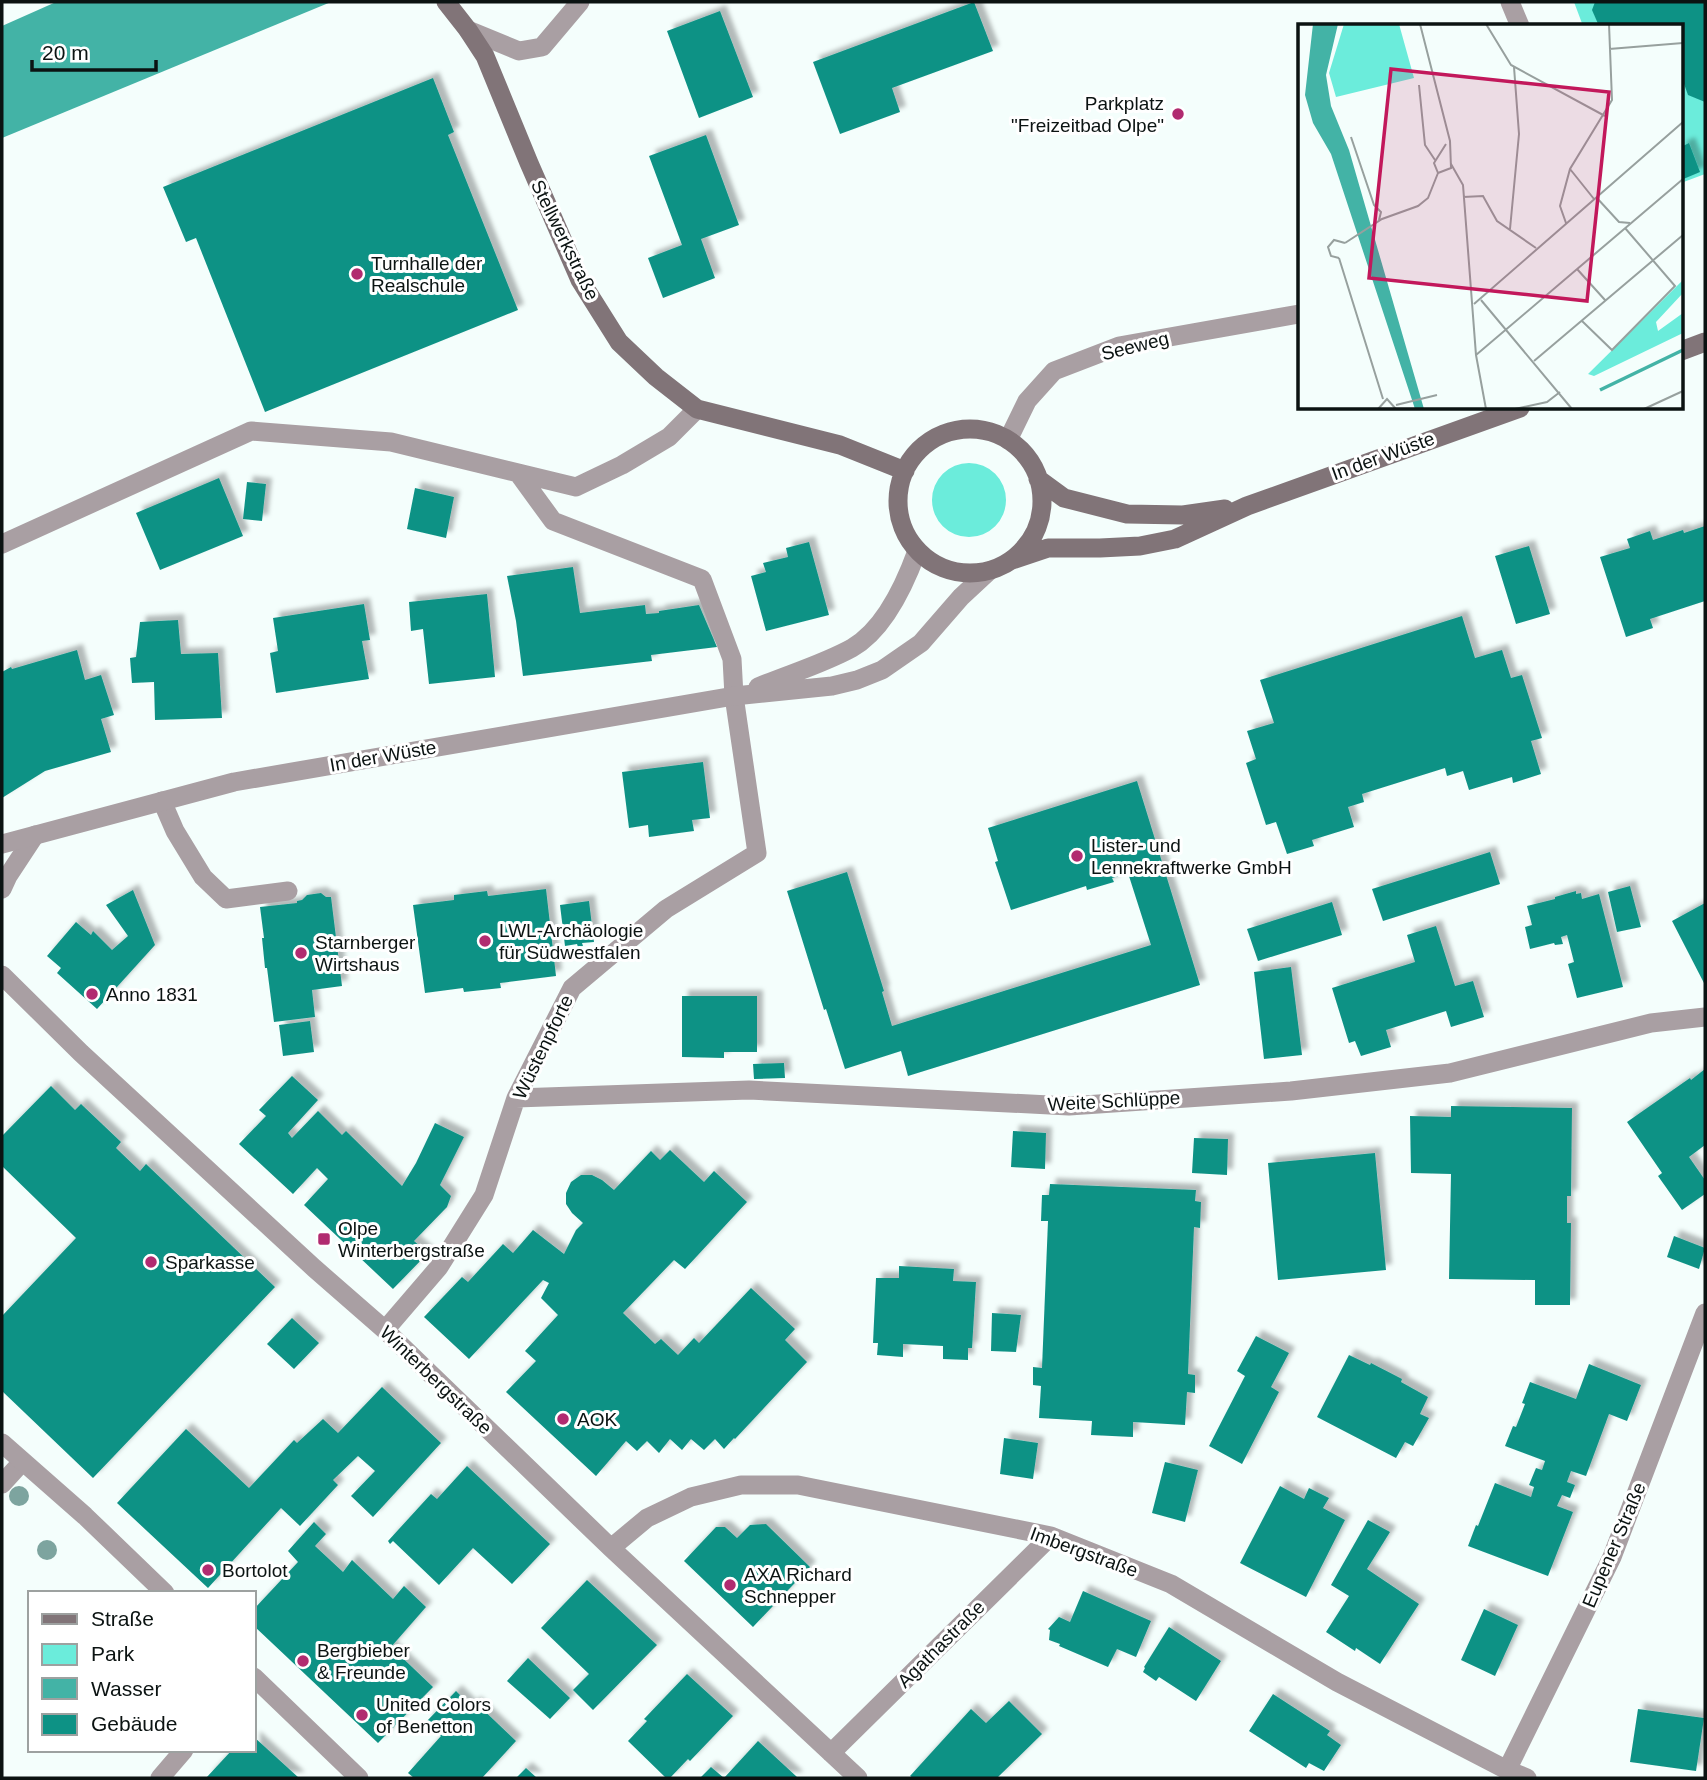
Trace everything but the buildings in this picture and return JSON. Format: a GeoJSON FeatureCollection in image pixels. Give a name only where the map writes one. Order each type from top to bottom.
{"type":"FeatureCollection","features":[{"type":"Feature","properties":{"kind":"main road","name":"Stellwerkstraße"},"geometry":{"type":"LineString","coordinates":[[446,2],[485,56],[580,281],[619,342],[656,377],[697,409],[840,445],[905,471]]}},
{"type":"Feature","properties":{"kind":"main road"},"geometry":{"type":"LineString","coordinates":[[1682,351],[1705,342]]}},
{"type":"Feature","properties":{"kind":"main road","name":"In der Wüste"},"geometry":{"type":"LineString","coordinates":[[1012,560],[1048,548],[1140,546],[1175,538],[1247,506],[1514,410]]}},
{"type":"Feature","properties":{"kind":"main road"},"geometry":{"type":"LineString","coordinates":[[960,430],[985,431],[1008,440],[1024,453],[1034,466],[1043,499],[1040,517],[1031,540],[1012,560],[989,571],[972,575],[930,562],[917,551],[906,533],[899,513],[898,492],[905,471],[918,451],[937,437],[960,430]]}},
{"type":"Feature","properties":{"kind":"main road","name":"In der Wüste"},"geometry":{"type":"LineString","coordinates":[[1038,479],[1064,498],[1127,514],[1183,515],[1247,506]]}},
{"type":"Feature","properties":{"kind":"street"},"geometry":{"type":"LineString","coordinates":[[465,25],[519,51],[542,47],[580,2]]}},
{"type":"Feature","properties":{"kind":"street"},"geometry":{"type":"LineString","coordinates":[[1510,2],[1519,24]]}},
{"type":"Feature","properties":{"kind":"street","name":"Seeweg"},"geometry":{"type":"LineString","coordinates":[[1008,440],[1027,401],[1054,371],[1119,346],[1298,314]]}},
{"type":"Feature","properties":{"kind":"street"},"geometry":{"type":"LineString","coordinates":[[2,544],[251,431],[391,442],[576,487],[622,465],[669,437],[697,409]]}},
{"type":"Feature","properties":{"kind":"street"},"geometry":{"type":"LineString","coordinates":[[518,473],[553,521],[702,579],[732,659],[734,696]]}},
{"type":"Feature","properties":{"kind":"street","name":"In der Wüste"},"geometry":{"type":"LineString","coordinates":[[734,696],[855,647],[887,613],[908,576],[917,551]]}},
{"type":"Feature","properties":{"kind":"street","name":"In der Wüste"},"geometry":{"type":"LineString","coordinates":[[2,844],[234,782],[734,696],[832,686],[857,680],[881,670],[921,643],[961,597],[989,571]]}},
{"type":"Feature","properties":{"kind":"street","name":"Wüstenpforte"},"geometry":{"type":"LineString","coordinates":[[385,1331],[439,1267],[484,1195],[516,1098],[572,988],[666,909],[757,853],[734,696]]}},
{"type":"Feature","properties":{"kind":"street"},"geometry":{"type":"LineString","coordinates":[[162,801],[175,831],[203,877],[226,899],[288,891]]}},
{"type":"Feature","properties":{"kind":"street"},"geometry":{"type":"LineString","coordinates":[[2,889],[35,835]]}},
{"type":"Feature","properties":{"kind":"street","name":"Winterbergstraße"},"geometry":{"type":"LineString","coordinates":[[2,960],[7,980],[91,1063],[385,1331],[611,1548],[831,1753],[849,1775]]}},
{"type":"Feature","properties":{"kind":"street","name":"Weite Schlüppe"},"geometry":{"type":"LineString","coordinates":[[516,1098],[749,1090],[1069,1106],[1263,1093],[1450,1073],[1651,1023],[1705,1017]]}},
{"type":"Feature","properties":{"kind":"street","name":"Eupener Straße"},"geometry":{"type":"LineString","coordinates":[[1507,1770],[1612,1557],[1705,1313]]}},
{"type":"Feature","properties":{"kind":"street"},"geometry":{"type":"LineString","coordinates":[[2,1443],[85,1516],[163,1591]]}},
{"type":"Feature","properties":{"kind":"street"},"geometry":{"type":"LineString","coordinates":[[2,1484],[22,1462]]}},
{"type":"Feature","properties":{"kind":"street","name":"Imbergstraße"},"geometry":{"type":"LineString","coordinates":[[611,1548],[647,1518],[691,1497],[741,1485],[798,1485],[1051,1536],[1171,1584],[1337,1682],[1527,1778]]}},
{"type":"Feature","properties":{"kind":"street","name":"Agathastraße"},"geometry":{"type":"LineString","coordinates":[[831,1753],[1051,1536]]}},
{"type":"Feature","properties":{"kind":"street"},"geometry":{"type":"LineString","coordinates":[[256,1679],[359,1778]]}},
{"type":"Feature","properties":{"kind":"street"},"geometry":{"type":"LineString","coordinates":[[160,1778],[182,1752]]}},
{"type":"Feature","properties":{"kind":"green space"},"geometry":{"type":"Polygon","coordinates":[[[1574,2],[1705,2],[1705,174],[1682,183],[1682,24],[1582,24],[1574,2]]]}},
{"type":"Feature","properties":{"kind":"green space"},"geometry":{"type":"Polygon","coordinates":[[[976,463],[996,473],[1004,486],[1004,514],[996,527],[983,535],[962,537],[942,527],[934,514],[932,493],[942,473],[955,465],[976,463]]]}},
{"type":"Feature","properties":{"kind":"water"},"geometry":{"type":"Polygon","coordinates":[[[56,2],[331,2],[2,138],[2,26],[56,2]]]}},
{"type":"Feature","properties":{"kind":"place","name":"Parkplatz \"Freizeitbad Olpe\""},"geometry":{"type":"Point","coordinates":[1178,114]}},
{"type":"Feature","properties":{"kind":"place","name":"Turnhalle der Realschule"},"geometry":{"type":"Point","coordinates":[357,274]}},
{"type":"Feature","properties":{"kind":"place","name":"Lister- und Lennekraftwerke GmbH"},"geometry":{"type":"Point","coordinates":[1077,856]}},
{"type":"Feature","properties":{"kind":"place","name":"LWL-Archäologie für Südwestfalen"},"geometry":{"type":"Point","coordinates":[485,941]}},
{"type":"Feature","properties":{"kind":"place","name":"Starnberger Wirtshaus"},"geometry":{"type":"Point","coordinates":[301,953]}},
{"type":"Feature","properties":{"kind":"place","name":"Anno 1831"},"geometry":{"type":"Point","coordinates":[92,994]}},
{"type":"Feature","properties":{"kind":"place","name":"Olpe Winterbergstraße"},"geometry":{"type":"Point","coordinates":[324,1239]}},
{"type":"Feature","properties":{"kind":"place","name":"Sparkasse"},"geometry":{"type":"Point","coordinates":[151,1262]}},
{"type":"Feature","properties":{"kind":"place","name":"AOK"},"geometry":{"type":"Point","coordinates":[563,1419]}},
{"type":"Feature","properties":{"kind":"place","name":"Bortolot"},"geometry":{"type":"Point","coordinates":[208,1570]}},
{"type":"Feature","properties":{"kind":"place","name":"AXA Richard Schnepper"},"geometry":{"type":"Point","coordinates":[730,1585]}},
{"type":"Feature","properties":{"kind":"place","name":"Bergbieber & Freunde"},"geometry":{"type":"Point","coordinates":[303,1661]}},
{"type":"Feature","properties":{"kind":"place","name":"United Colors of Benetton"},"geometry":{"type":"Point","coordinates":[362,1715]}}]}
